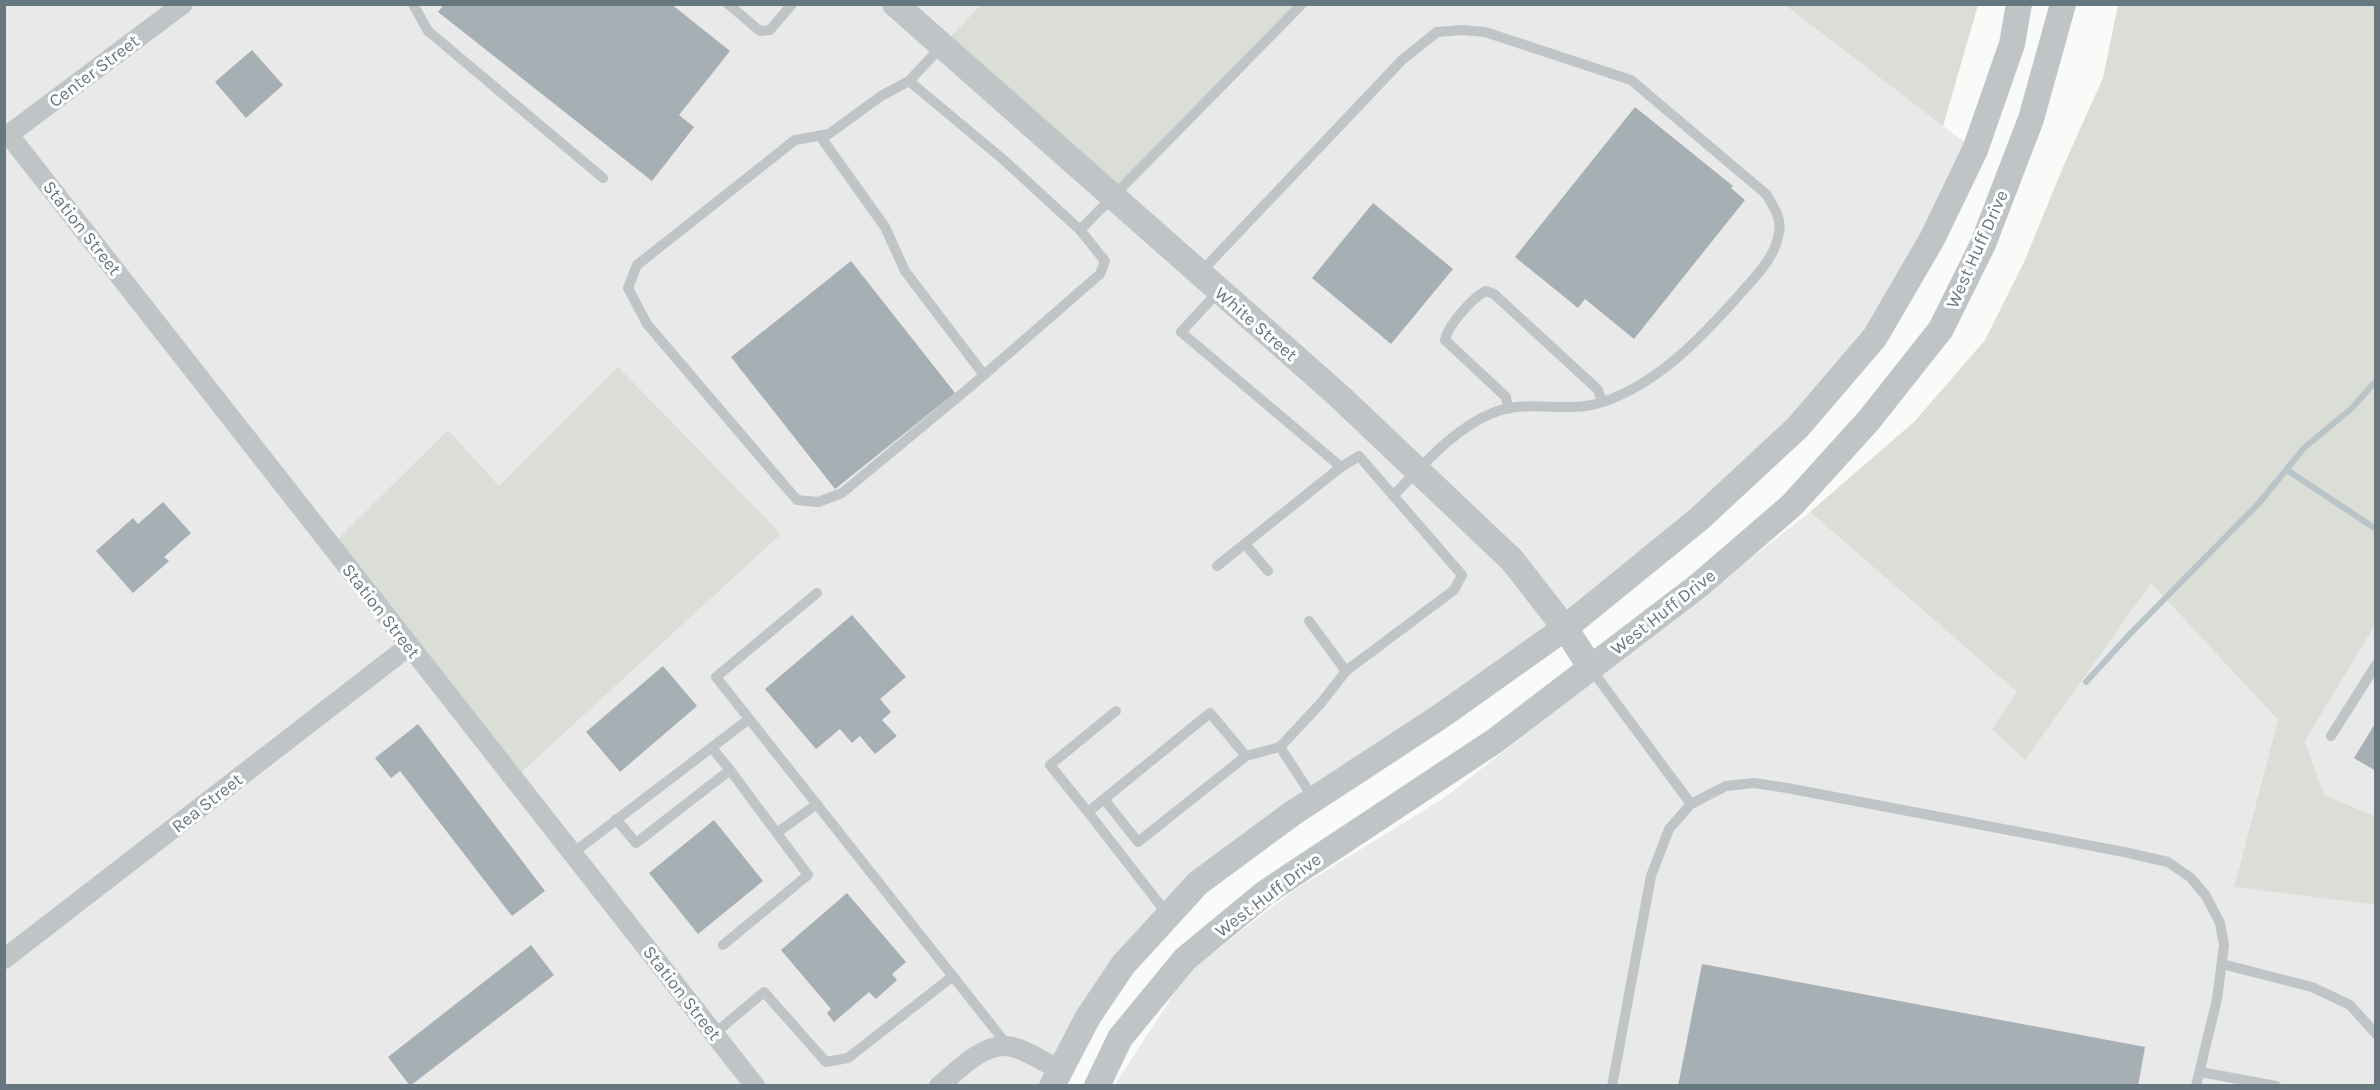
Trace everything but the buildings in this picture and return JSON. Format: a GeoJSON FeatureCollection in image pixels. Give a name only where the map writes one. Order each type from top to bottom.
{"type":"FeatureCollection","features":[{"type":"Feature","properties":{"kind":"street","name":"Center Street"},"geometry":{"type":"LineString","coordinates":[[7,136],[183,4]]}},
{"type":"Feature","properties":{"kind":"street","name":"White Street"},"geometry":{"type":"LineString","coordinates":[[895,4],[1338,395],[1512,560],[1565,628],[1591,669]]}},
{"type":"Feature","properties":{"kind":"street"},"geometry":{"type":"LineString","coordinates":[[939,1086],[982,1053],[1008,1046],[1055,1078],[1088,1017],[1123,965],[1198,883],[1314,799],[1441,716],[1565,628],[1699,519],[1798,427],[1875,338],[1932,239],[1976,150],[2012,44],[2019,4]]}},
{"type":"Feature","properties":{"kind":"street","name":"West Huff Drive"},"geometry":{"type":"LineString","coordinates":[[1097,1086],[1120,1038],[1185,959],[1265,893],[1496,740],[1698,586],[1792,505],[1869,420],[1941,329],[1983,244],[2031,119],[2063,4]]}},
{"type":"Feature","properties":{"kind":"street","name":"Station Street"},"geometry":{"type":"LineString","coordinates":[[7,136],[755,1086]]}},
{"type":"Feature","properties":{"kind":"street","name":"Rea Street"},"geometry":{"type":"LineString","coordinates":[[4,958],[409,646]]}},
{"type":"Feature","properties":{"kind":"lane"},"geometry":{"type":"LineString","coordinates":[[413,4],[428,31],[603,178]]}},
{"type":"Feature","properties":{"kind":"lane"},"geometry":{"type":"LineString","coordinates":[[729,4],[760,31],[770,30],[792,5]]}},
{"type":"Feature","properties":{"kind":"lane"},"geometry":{"type":"LineString","coordinates":[[1080,230],[1302,4]]}},
{"type":"Feature","properties":{"kind":"lane"},"geometry":{"type":"LineString","coordinates":[[1200,274],[1402,60],[1437,33],[1462,30],[1485,32],[1631,80],[1766,194],[1779,219],[1780,231],[1774,250],[1761,269],[1713,325],[1661,370],[1621,395],[1602,402],[1586,406],[1508,409],[1477,422],[1450,440],[1393,496]]}},
{"type":"Feature","properties":{"kind":"lane"},"geometry":{"type":"LineString","coordinates":[[909,81],[1005,161],[1080,230],[1105,261],[1100,274],[984,375],[842,493],[818,502],[797,500],[647,324],[628,288],[637,265],[795,140],[829,134],[881,96],[909,81],[942,46]]}},
{"type":"Feature","properties":{"kind":"lane"},"geometry":{"type":"LineString","coordinates":[[820,136],[885,227],[905,271],[984,375]]}},
{"type":"Feature","properties":{"kind":"lane"},"geometry":{"type":"LineString","coordinates":[[1219,291],[1181,332],[1341,467]]}},
{"type":"Feature","properties":{"kind":"lane"},"geometry":{"type":"LineString","coordinates":[[1508,409],[1506,397],[1445,340],[1447,331],[1479,295],[1486,291],[1494,294],[1594,386],[1602,402]]}},
{"type":"Feature","properties":{"kind":"lane"},"geometry":{"type":"LineString","coordinates":[[1104,799],[1138,842],[1246,756],[1280,747],[1321,703],[1346,671],[1454,590],[1462,575],[1359,456],[1341,467],[1217,566]]}},
{"type":"Feature","properties":{"kind":"lane"},"geometry":{"type":"LineString","coordinates":[[1245,544],[1268,571]]}},
{"type":"Feature","properties":{"kind":"lane"},"geometry":{"type":"LineString","coordinates":[[817,593],[716,676],[1008,1046]]}},
{"type":"Feature","properties":{"kind":"lane"},"geometry":{"type":"LineString","coordinates":[[1309,621],[1346,671]]}},
{"type":"Feature","properties":{"kind":"lane"},"geometry":{"type":"LineString","coordinates":[[2331,736],[2376,665]]}},
{"type":"Feature","properties":{"kind":"lane"},"geometry":{"type":"LineString","coordinates":[[1591,669],[1691,804]]}},
{"type":"Feature","properties":{"kind":"lane"},"geometry":{"type":"LineString","coordinates":[[1116,711],[1050,765],[1168,915]]}},
{"type":"Feature","properties":{"kind":"lane"},"geometry":{"type":"LineString","coordinates":[[1088,812],[1210,713],[1246,756]]}},
{"type":"Feature","properties":{"kind":"lane"},"geometry":{"type":"LineString","coordinates":[[573,853],[749,718]]}},
{"type":"Feature","properties":{"kind":"lane"},"geometry":{"type":"LineString","coordinates":[[1280,747],[1314,799]]}},
{"type":"Feature","properties":{"kind":"lane"},"geometry":{"type":"LineString","coordinates":[[712,748],[808,875],[723,945]]}},
{"type":"Feature","properties":{"kind":"lane"},"geometry":{"type":"LineString","coordinates":[[616,819],[636,843],[730,770]]}},
{"type":"Feature","properties":{"kind":"lane"},"geometry":{"type":"LineString","coordinates":[[1612,1086],[1651,876],[1669,829],[1691,804],[1726,786],[1754,783],[1917,812],[2168,862],[2191,878],[2206,896],[2220,924],[2224,945],[2217,999],[2196,1086]]}},
{"type":"Feature","properties":{"kind":"lane"},"geometry":{"type":"LineString","coordinates":[[777,832],[817,804]]}},
{"type":"Feature","properties":{"kind":"lane"},"geometry":{"type":"LineString","coordinates":[[2222,964],[2312,987],[2350,1005],[2376,1034]]}},
{"type":"Feature","properties":{"kind":"lane"},"geometry":{"type":"LineString","coordinates":[[714,1034],[764,992],[826,1062],[848,1058],[953,976]]}},
{"type":"Feature","properties":{"kind":"lane"},"geometry":{"type":"LineString","coordinates":[[2200,1072],[2276,1086]]}},
{"type":"Feature","properties":{"kind":"shaded area"},"geometry":{"type":"Polygon","coordinates":[[[5,5],[1785,5],[1975,150],[1875,337],[1699,519],[1198,883],[1052,1085],[5,1086],[5,5]]]}},
{"type":"Feature","properties":{"kind":"shaded area"},"geometry":{"type":"Polygon","coordinates":[[[981,5],[1299,5],[1113,197],[942,46],[981,5]]]}},
{"type":"Feature","properties":{"kind":"shaded area"},"geometry":{"type":"Polygon","coordinates":[[[1785,5],[1978,5],[1943,126],[1785,5]]]}},
{"type":"Feature","properties":{"kind":"shaded area"},"geometry":{"type":"Polygon","coordinates":[[[2118,5],[2375,5],[2375,625],[2305,741],[2324,795],[2375,816],[2375,905],[2234,887],[2278,720],[2151,583],[2025,760],[1992,729],[2017,692],[1810,512],[1915,421],[1985,340],[2025,260],[2103,78],[2118,5]]]}},
{"type":"Feature","properties":{"kind":"shaded area"},"geometry":{"type":"Polygon","coordinates":[[[618,367],[781,534],[514,779],[331,546],[448,430],[499,486],[618,367]]]}},
{"type":"Feature","properties":{"kind":"shaded area"},"geometry":{"type":"Polygon","coordinates":[[[1810,512],[2017,692],[2151,582],[2278,720],[2234,887],[2375,905],[2375,1085],[1114,1086],[1188,972],[1293,891],[1444,798],[1810,512]]]}},
{"type":"Feature","properties":{"kind":"shaded area"},"geometry":{"type":"Polygon","coordinates":[[[2375,625],[2375,816],[2324,795],[2305,741],[2375,625]]]}},
{"type":"Feature","properties":{"kind":"waterway"},"geometry":{"type":"LineString","coordinates":[[2086,682],[2259,503],[2304,448],[2352,408],[2376,381]]}},
{"type":"Feature","properties":{"kind":"waterway"},"geometry":{"type":"LineString","coordinates":[[2287,470],[2376,529]]}}]}
